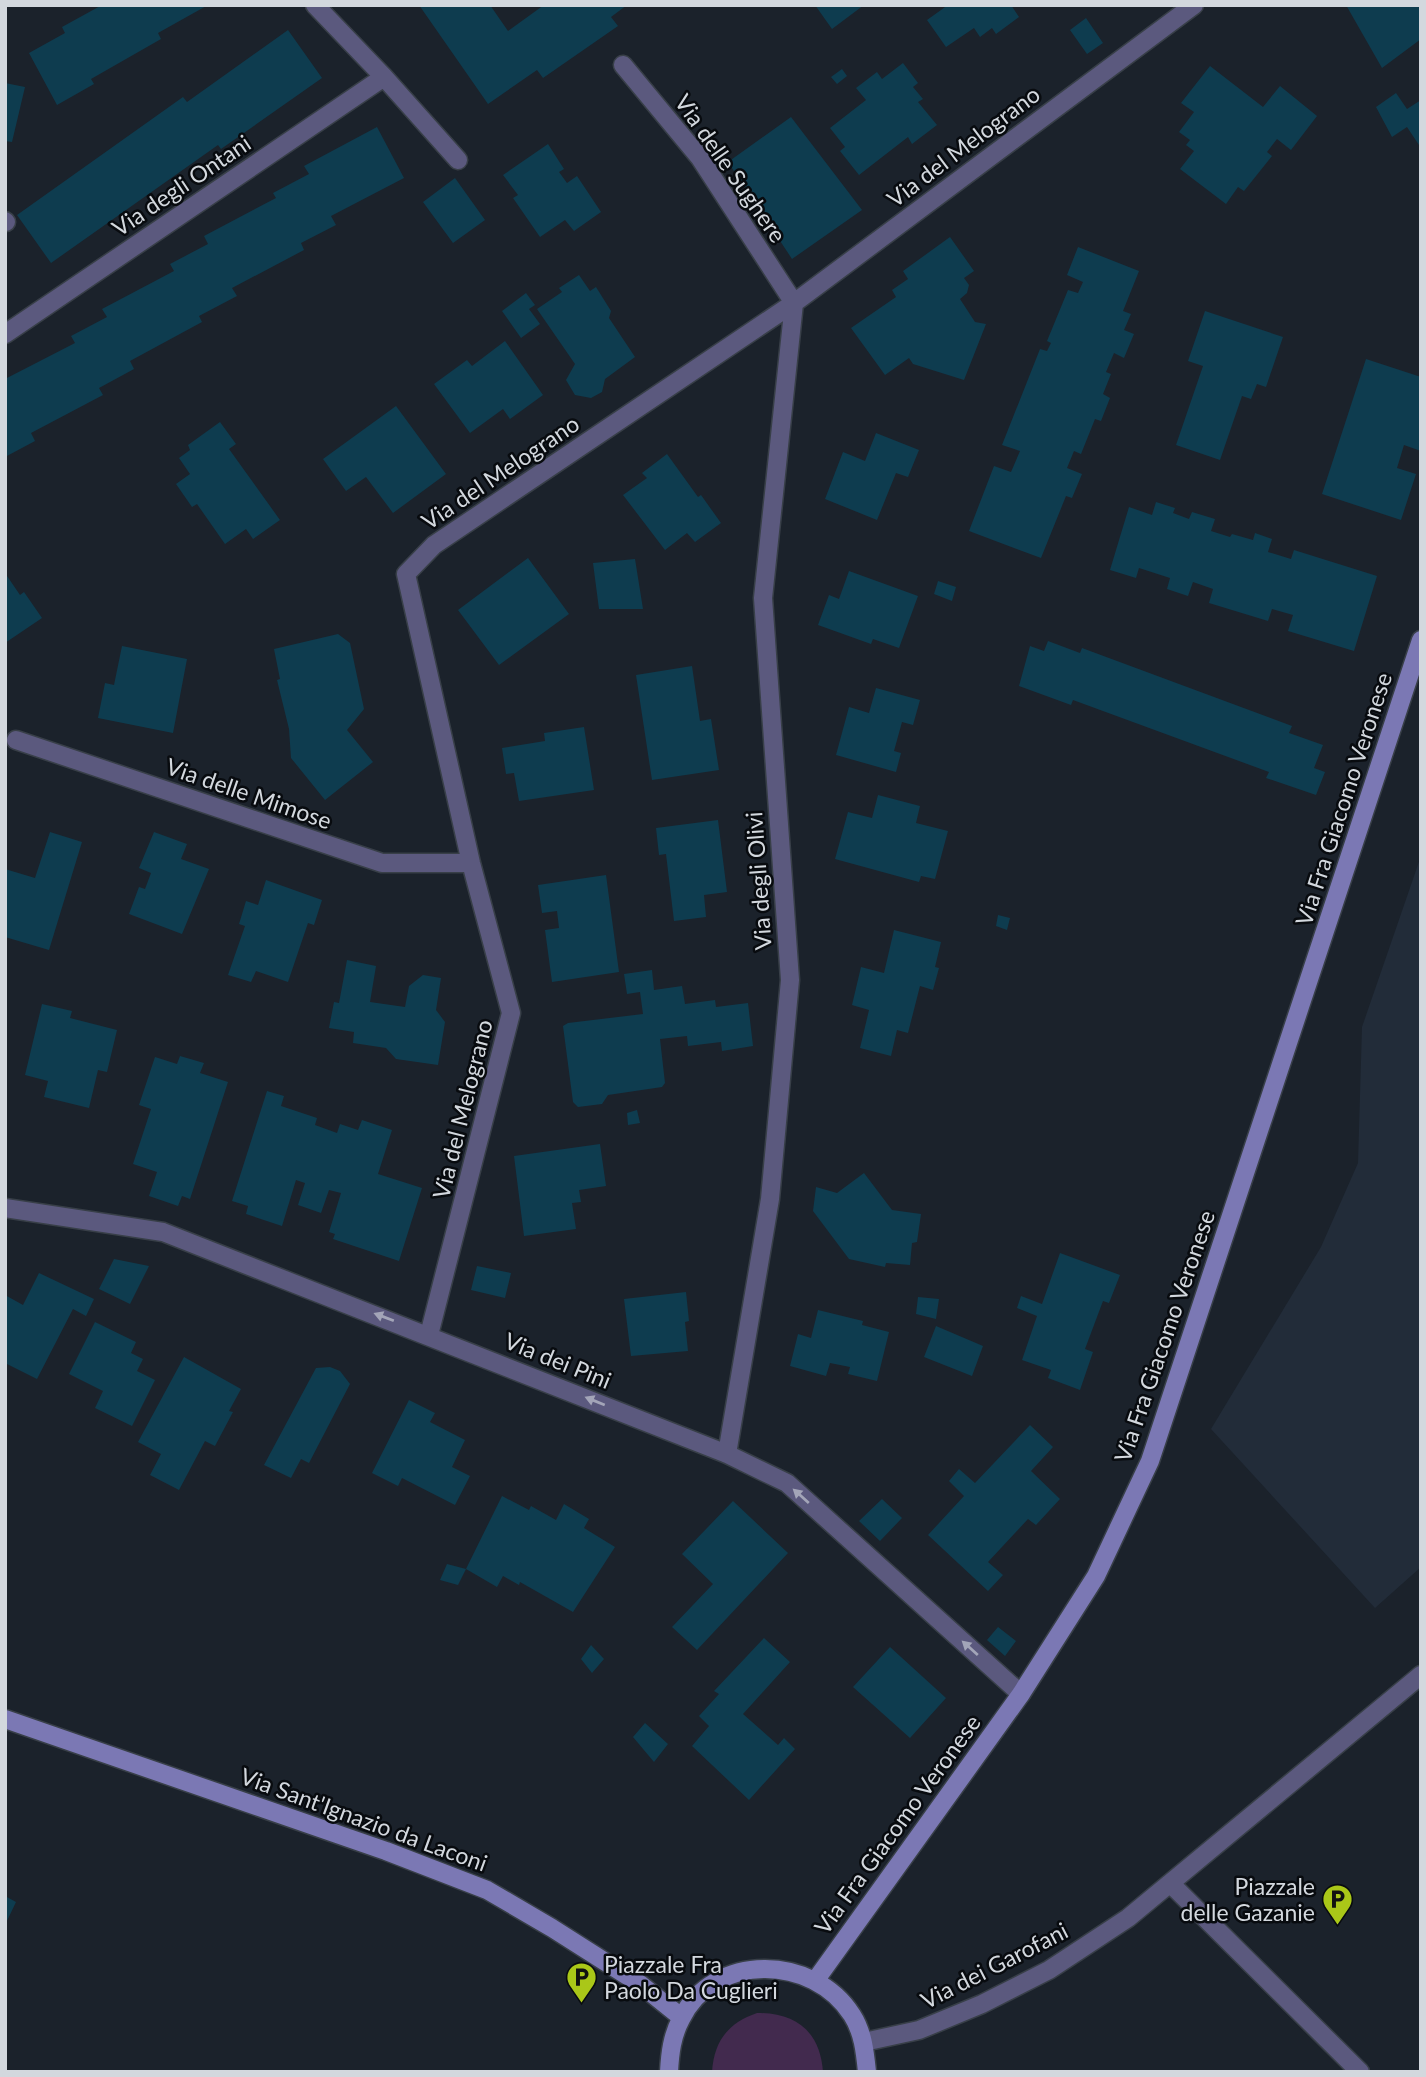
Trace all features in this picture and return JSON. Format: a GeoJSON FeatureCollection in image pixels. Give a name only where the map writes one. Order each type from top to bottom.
{"type":"FeatureCollection","features":[{"type":"Feature","properties":{"kind":"street"},"geometry":{"type":"LineString","coordinates":[[315,5],[458,160]]}},
{"type":"Feature","properties":{"kind":"street","name":"Via del Melograno"},"geometry":{"type":"LineString","coordinates":[[429,1335],[511,1013],[471,863],[406,574],[433,545],[794,303],[1194,5]]}},
{"type":"Feature","properties":{"kind":"street","name":"Via delle Sughere"},"geometry":{"type":"LineString","coordinates":[[623,65],[700,158],[794,303]]}},
{"type":"Feature","properties":{"kind":"street","name":"Via degli Ontani"},"geometry":{"type":"LineString","coordinates":[[5,334],[384,77]]}},
{"type":"Feature","properties":{"kind":"street","name":"Via degli Olivi"},"geometry":{"type":"LineString","coordinates":[[727,1454],[770,1199],[790,980],[762,598],[794,303]]}},
{"type":"Feature","properties":{"kind":"street","name":"Via Fra Giacomo Veronese"},"geometry":{"type":"LineString","coordinates":[[815,1981],[1021,1694],[1097,1576],[1150,1461],[1421,640]]}},
{"type":"Feature","properties":{"kind":"street","name":"Via delle Mimose"},"geometry":{"type":"LineString","coordinates":[[16,740],[382,863],[471,863]]}},
{"type":"Feature","properties":{"kind":"street","name":"Via dei Pini"},"geometry":{"type":"LineString","coordinates":[[5,1208],[163,1232],[727,1454],[787,1483],[1021,1694]]}},
{"type":"Feature","properties":{"kind":"street","name":"Via dei Garofani"},"geometry":{"type":"LineString","coordinates":[[864,2042],[919,2030],[982,2004],[1038,1975],[1128,1918],[1421,1675]]}},
{"type":"Feature","properties":{"kind":"street","name":"Via Sant'Ignazio da Laconi"},"geometry":{"type":"LineString","coordinates":[[5,1718],[373,1846],[487,1890],[640,1984],[681,2017]]}},
{"type":"Feature","properties":{"kind":"street"},"geometry":{"type":"LineString","coordinates":[[1171,1884],[1360,2072]]}},
{"type":"Feature","properties":{"kind":"street"},"geometry":{"type":"LineString","coordinates":[[668,2072],[671,2044],[681,2017],[699,1995],[722,1978],[750,1969],[779,1968],[815,1981],[851,2014],[864,2042],[867,2072]]}},
{"type":"Feature","properties":{"kind":"shaded area"},"geometry":{"type":"Polygon","coordinates":[[[1421,856],[1421,1567],[1375,1608],[1211,1429],[1321,1247],[1358,1163],[1362,1027],[1421,856]]]}},
{"type":"Feature","properties":{"kind":"shaded area"},"geometry":{"type":"Polygon","coordinates":[[[757,2013],[783,2016],[804,2027],[817,2045],[823,2072],[712,2072],[716,2051],[724,2035],[738,2022],[757,2013]]]}},
{"type":"Feature","properties":{"kind":"building"},"geometry":{"type":"Polygon","coordinates":[[[102,5],[208,5],[158,33],[161,39],[91,79],[94,84],[57,105],[29,53],[65,33],[62,27],[102,5]]]}},
{"type":"Feature","properties":{"kind":"building"},"geometry":{"type":"Polygon","coordinates":[[[419,5],[490,5],[508,31],[544,5],[627,5],[611,17],[618,26],[543,78],[537,70],[488,104],[419,5]]]}},
{"type":"Feature","properties":{"kind":"building"},"geometry":{"type":"Polygon","coordinates":[[[815,5],[864,5],[832,29],[815,5]]]}},
{"type":"Feature","properties":{"kind":"building"},"geometry":{"type":"Polygon","coordinates":[[[948,5],[1011,5],[1019,17],[996,34],[992,28],[980,37],[974,28],[946,47],[927,20],[948,5]]]}},
{"type":"Feature","properties":{"kind":"building"},"geometry":{"type":"Polygon","coordinates":[[[1346,5],[1421,5],[1421,39],[1382,68],[1346,5]]]}},
{"type":"Feature","properties":{"kind":"building"},"geometry":{"type":"Polygon","coordinates":[[[1086,18],[1103,43],[1087,54],[1070,30],[1086,18]]]}},
{"type":"Feature","properties":{"kind":"building"},"geometry":{"type":"Polygon","coordinates":[[[288,30],[322,78],[221,149],[218,145],[51,263],[17,215],[183,97],[187,102],[288,30]]]}},
{"type":"Feature","properties":{"kind":"building"},"geometry":{"type":"Polygon","coordinates":[[[903,63],[918,83],[913,87],[923,99],[918,102],[937,125],[912,144],[908,137],[859,175],[840,151],[845,147],[830,128],[866,100],[856,88],[877,72],[882,79],[903,63]]]}},
{"type":"Feature","properties":{"kind":"building"},"geometry":{"type":"Polygon","coordinates":[[[1210,66],[1263,107],[1280,86],[1317,116],[1291,150],[1277,139],[1267,152],[1272,156],[1244,191],[1238,187],[1226,204],[1180,169],[1194,151],[1186,145],[1190,140],[1179,132],[1194,112],[1181,103],[1210,66]]]}},
{"type":"Feature","properties":{"kind":"building"},"geometry":{"type":"Polygon","coordinates":[[[842,69],[847,76],[837,84],[831,77],[842,69]]]}},
{"type":"Feature","properties":{"kind":"building"},"geometry":{"type":"Polygon","coordinates":[[[5,83],[25,87],[12,142],[5,141],[5,83]]]}},
{"type":"Feature","properties":{"kind":"building"},"geometry":{"type":"Polygon","coordinates":[[[1396,93],[1407,109],[1421,100],[1421,148],[1407,127],[1392,137],[1376,107],[1396,93]]]}},
{"type":"Feature","properties":{"kind":"building"},"geometry":{"type":"Polygon","coordinates":[[[791,117],[862,210],[792,259],[728,162],[791,117]]]}},
{"type":"Feature","properties":{"kind":"building"},"geometry":{"type":"Polygon","coordinates":[[[377,127],[404,178],[331,216],[336,225],[301,243],[304,250],[232,288],[237,296],[199,316],[202,322],[130,361],[134,369],[99,388],[103,395],[31,433],[35,441],[5,457],[5,379],[75,343],[71,336],[107,317],[102,309],[174,271],[170,264],[208,244],[204,236],[276,198],[273,193],[309,174],[304,166],[377,127]]]}},
{"type":"Feature","properties":{"kind":"building"},"geometry":{"type":"Polygon","coordinates":[[[548,144],[564,169],[559,172],[567,183],[577,176],[601,212],[574,231],[565,220],[540,237],[513,198],[518,195],[503,175],[548,144]]]}},
{"type":"Feature","properties":{"kind":"building"},"geometry":{"type":"Polygon","coordinates":[[[455,178],[485,220],[453,243],[423,202],[455,178]]]}},
{"type":"Feature","properties":{"kind":"building"},"geometry":{"type":"Polygon","coordinates":[[[950,237],[974,271],[964,278],[969,285],[967,293],[960,299],[975,322],[986,324],[964,380],[913,364],[909,358],[885,375],[851,328],[896,297],[892,290],[908,279],[903,271],[950,237]]]}},
{"type":"Feature","properties":{"kind":"building"},"geometry":{"type":"Polygon","coordinates":[[[1078,247],[1139,271],[1123,311],[1131,314],[1124,330],[1134,334],[1124,358],[1114,353],[1106,372],[1111,374],[1103,394],[1110,398],[1101,421],[1095,419],[1081,454],[1074,451],[1067,468],[1082,474],[1072,498],[1066,496],[1041,558],[969,531],[994,466],[1011,472],[1020,451],[1002,445],[1040,349],[1047,351],[1051,343],[1047,341],[1068,290],[1078,293],[1083,282],[1067,275],[1078,247]]]}},
{"type":"Feature","properties":{"kind":"building"},"geometry":{"type":"Polygon","coordinates":[[[579,275],[590,291],[596,287],[611,311],[609,318],[635,357],[605,379],[602,392],[591,398],[575,395],[566,380],[575,364],[537,309],[562,292],[559,288],[579,275]]]}},
{"type":"Feature","properties":{"kind":"building"},"geometry":{"type":"Polygon","coordinates":[[[526,293],[535,305],[529,309],[540,324],[521,338],[502,311],[526,293]]]}},
{"type":"Feature","properties":{"kind":"building"},"geometry":{"type":"Polygon","coordinates":[[[1205,311],[1283,337],[1266,387],[1257,384],[1251,399],[1242,396],[1220,460],[1176,445],[1203,366],[1188,361],[1205,311]]]}},
{"type":"Feature","properties":{"kind":"building"},"geometry":{"type":"Polygon","coordinates":[[[505,341],[543,395],[510,419],[503,409],[470,433],[434,384],[467,360],[472,366],[505,341]]]}},
{"type":"Feature","properties":{"kind":"building"},"geometry":{"type":"Polygon","coordinates":[[[1366,359],[1421,377],[1421,451],[1404,445],[1397,468],[1416,474],[1401,520],[1322,494],[1366,359]]]}},
{"type":"Feature","properties":{"kind":"building"},"geometry":{"type":"Polygon","coordinates":[[[396,406],[446,474],[393,513],[366,477],[346,491],[323,459],[396,406]]]}},
{"type":"Feature","properties":{"kind":"building"},"geometry":{"type":"Polygon","coordinates":[[[220,422],[236,444],[229,449],[280,520],[253,539],[246,529],[225,544],[197,504],[192,507],[176,484],[190,474],[179,458],[190,450],[188,445],[220,422]]]}},
{"type":"Feature","properties":{"kind":"building"},"geometry":{"type":"Polygon","coordinates":[[[876,433],[919,450],[908,477],[896,473],[877,520],[825,499],[843,452],[865,461],[876,433]]]}},
{"type":"Feature","properties":{"kind":"building"},"geometry":{"type":"Polygon","coordinates":[[[667,454],[721,523],[695,542],[687,533],[665,550],[623,495],[647,478],[642,473],[667,454]]]}},
{"type":"Feature","properties":{"kind":"building"},"geometry":{"type":"Polygon","coordinates":[[[1156,502],[1175,508],[1173,513],[1189,519],[1192,512],[1215,519],[1211,531],[1253,540],[1255,533],[1272,539],[1268,552],[1291,559],[1294,550],[1377,576],[1354,651],[1288,631],[1293,615],[1272,609],[1268,621],[1209,603],[1213,589],[1193,582],[1188,596],[1167,589],[1170,578],[1139,568],[1136,578],[1110,570],[1129,507],[1152,515],[1156,502]]]}},
{"type":"Feature","properties":{"kind":"building"},"geometry":{"type":"Polygon","coordinates":[[[528,558],[569,614],[499,665],[458,610],[528,558]]]}},
{"type":"Feature","properties":{"kind":"building"},"geometry":{"type":"Polygon","coordinates":[[[635,559],[643,609],[599,609],[593,563],[635,559]]]}},
{"type":"Feature","properties":{"kind":"building"},"geometry":{"type":"Polygon","coordinates":[[[849,571],[918,596],[899,648],[873,639],[871,644],[818,625],[829,595],[839,599],[849,571]]]}},
{"type":"Feature","properties":{"kind":"building"},"geometry":{"type":"Polygon","coordinates":[[[5,573],[20,595],[24,592],[42,618],[5,643],[5,573]]]}},
{"type":"Feature","properties":{"kind":"building"},"geometry":{"type":"Polygon","coordinates":[[[938,581],[956,587],[952,601],[934,594],[938,581]]]}},
{"type":"Feature","properties":{"kind":"building"},"geometry":{"type":"Polygon","coordinates":[[[338,634],[350,643],[364,709],[347,730],[373,762],[325,800],[291,758],[289,729],[277,680],[280,679],[274,649],[338,634]]]}},
{"type":"Feature","properties":{"kind":"building"},"geometry":{"type":"Polygon","coordinates":[[[1048,641],[1080,653],[1082,648],[1292,726],[1289,733],[1323,745],[1314,768],[1325,772],[1316,795],[1266,778],[1269,772],[1073,700],[1071,705],[1019,686],[1030,646],[1044,651],[1048,641]]]}},
{"type":"Feature","properties":{"kind":"building"},"geometry":{"type":"Polygon","coordinates":[[[122,646],[187,659],[173,733],[98,718],[105,683],[114,685],[122,646]]]}},
{"type":"Feature","properties":{"kind":"building"},"geometry":{"type":"Polygon","coordinates":[[[692,666],[700,721],[711,719],[719,770],[652,780],[636,675],[692,666]]]}},
{"type":"Feature","properties":{"kind":"building"},"geometry":{"type":"Polygon","coordinates":[[[876,688],[920,700],[913,725],[902,722],[894,751],[901,753],[896,772],[836,755],[849,707],[869,713],[876,688]]]}},
{"type":"Feature","properties":{"kind":"building"},"geometry":{"type":"Polygon","coordinates":[[[584,727],[594,790],[519,801],[514,773],[506,774],[502,748],[545,741],[544,733],[584,727]]]}},
{"type":"Feature","properties":{"kind":"building"},"geometry":{"type":"Polygon","coordinates":[[[878,795],[920,806],[916,823],[948,831],[935,879],[921,876],[919,882],[835,859],[848,812],[872,818],[878,795]]]}},
{"type":"Feature","properties":{"kind":"building"},"geometry":{"type":"Polygon","coordinates":[[[718,820],[727,892],[704,895],[706,917],[674,921],[666,854],[659,855],[656,828],[718,820]]]}},
{"type":"Feature","properties":{"kind":"building"},"geometry":{"type":"Polygon","coordinates":[[[50,832],[82,842],[49,950],[5,937],[5,869],[35,878],[50,832]]]}},
{"type":"Feature","properties":{"kind":"building"},"geometry":{"type":"Polygon","coordinates":[[[154,832],[187,844],[181,859],[209,869],[182,934],[129,914],[139,887],[145,889],[151,873],[139,868],[154,832]]]}},
{"type":"Feature","properties":{"kind":"building"},"geometry":{"type":"Polygon","coordinates":[[[606,875],[619,972],[552,982],[545,930],[559,928],[557,911],[542,913],[538,885],[606,875]]]}},
{"type":"Feature","properties":{"kind":"building"},"geometry":{"type":"Polygon","coordinates":[[[266,880],[322,900],[314,925],[308,923],[288,982],[256,971],[251,982],[228,975],[245,926],[239,924],[246,901],[258,905],[266,880]]]}},
{"type":"Feature","properties":{"kind":"building"},"geometry":{"type":"Polygon","coordinates":[[[998,915],[1010,918],[1007,930],[996,926],[998,915]]]}},
{"type":"Feature","properties":{"kind":"building"},"geometry":{"type":"Polygon","coordinates":[[[894,930],[941,942],[935,967],[939,968],[933,990],[920,986],[908,1033],[897,1030],[891,1056],[860,1048],[869,1010],[852,1005],[861,967],[884,973],[894,930]]]}},
{"type":"Feature","properties":{"kind":"building"},"geometry":{"type":"Polygon","coordinates":[[[347,960],[376,966],[370,1002],[405,1007],[409,986],[423,975],[441,978],[436,1010],[445,1022],[438,1065],[396,1059],[386,1048],[353,1043],[354,1032],[329,1028],[334,1002],[339,1003],[347,960]]]}},
{"type":"Feature","properties":{"kind":"building"},"geometry":{"type":"Polygon","coordinates":[[[652,970],[654,990],[682,986],[685,1004],[715,1000],[716,1007],[748,1003],[753,1046],[722,1051],[721,1042],[688,1046],[687,1036],[660,1039],[665,1083],[662,1087],[608,1095],[602,1104],[578,1107],[573,1102],[563,1026],[568,1023],[643,1014],[640,992],[627,994],[624,974],[652,970]]]}},
{"type":"Feature","properties":{"kind":"building"},"geometry":{"type":"Polygon","coordinates":[[[42,1004],[72,1011],[70,1018],[117,1030],[107,1072],[98,1070],[89,1108],[44,1097],[48,1081],[25,1075],[42,1004]]]}},
{"type":"Feature","properties":{"kind":"building"},"geometry":{"type":"Polygon","coordinates":[[[180,1056],[204,1063],[200,1073],[228,1082],[190,1199],[182,1196],[178,1206],[149,1196],[157,1172],[133,1164],[151,1109],[139,1105],[155,1057],[177,1064],[180,1056]]]}},
{"type":"Feature","properties":{"kind":"building"},"geometry":{"type":"Polygon","coordinates":[[[267,1091],[284,1096],[281,1106],[317,1118],[315,1125],[337,1133],[340,1124],[358,1130],[362,1120],[392,1130],[378,1174],[422,1188],[399,1261],[333,1239],[335,1234],[329,1232],[341,1193],[329,1190],[321,1213],[298,1205],[305,1183],[296,1180],[282,1226],[246,1214],[248,1206],[232,1201],[267,1091]]]}},
{"type":"Feature","properties":{"kind":"building"},"geometry":{"type":"Polygon","coordinates":[[[637,1110],[640,1123],[628,1125],[627,1113],[637,1110]]]}},
{"type":"Feature","properties":{"kind":"building"},"geometry":{"type":"Polygon","coordinates":[[[600,1144],[606,1186],[579,1190],[581,1202],[572,1203],[576,1229],[524,1236],[514,1156],[600,1144]]]}},
{"type":"Feature","properties":{"kind":"building"},"geometry":{"type":"Polygon","coordinates":[[[864,1173],[892,1210],[921,1214],[917,1242],[912,1243],[910,1265],[886,1263],[885,1267],[849,1259],[813,1211],[816,1187],[837,1193],[864,1173]]]}},
{"type":"Feature","properties":{"kind":"building"},"geometry":{"type":"Polygon","coordinates":[[[1060,1253],[1120,1275],[1109,1303],[1103,1301],[1085,1349],[1093,1352],[1080,1390],[1048,1378],[1051,1370],[1022,1360],[1037,1316],[1017,1308],[1021,1296],[1042,1304],[1060,1253]]]}},
{"type":"Feature","properties":{"kind":"building"},"geometry":{"type":"Polygon","coordinates":[[[114,1259],[149,1266],[130,1304],[99,1289],[114,1259]]]}},
{"type":"Feature","properties":{"kind":"building"},"geometry":{"type":"Polygon","coordinates":[[[477,1266],[511,1273],[505,1298],[471,1290],[477,1266]]]}},
{"type":"Feature","properties":{"kind":"building"},"geometry":{"type":"Polygon","coordinates":[[[39,1273],[94,1299],[86,1316],[73,1309],[37,1379],[5,1363],[5,1295],[23,1305],[39,1273]]]}},
{"type":"Feature","properties":{"kind":"building"},"geometry":{"type":"Polygon","coordinates":[[[686,1292],[688,1351],[631,1356],[624,1299],[686,1292]]]}},
{"type":"Feature","properties":{"kind":"building"},"geometry":{"type":"Polygon","coordinates":[[[918,1297],[939,1299],[936,1319],[916,1314],[918,1297]]]}},
{"type":"Feature","properties":{"kind":"building"},"geometry":{"type":"Polygon","coordinates":[[[818,1310],[863,1321],[862,1325],[889,1332],[877,1381],[848,1374],[850,1367],[830,1363],[826,1376],[790,1366],[798,1334],[811,1338],[818,1310]]]}},
{"type":"Feature","properties":{"kind":"building"},"geometry":{"type":"Polygon","coordinates":[[[95,1322],[136,1342],[131,1353],[143,1359],[137,1371],[155,1380],[132,1426],[95,1408],[103,1391],[69,1374],[95,1322]]]}},
{"type":"Feature","properties":{"kind":"building"},"geometry":{"type":"Polygon","coordinates":[[[936,1326],[983,1346],[972,1376],[924,1357],[936,1326]]]}},
{"type":"Feature","properties":{"kind":"building"},"geometry":{"type":"Polygon","coordinates":[[[184,1357],[241,1389],[229,1411],[233,1412],[215,1446],[205,1441],[179,1490],[150,1475],[161,1454],[138,1442],[184,1357]]]}},
{"type":"Feature","properties":{"kind":"building"},"geometry":{"type":"Polygon","coordinates":[[[330,1367],[340,1371],[350,1384],[309,1463],[301,1459],[291,1478],[264,1465],[316,1368],[330,1367]]]}},
{"type":"Feature","properties":{"kind":"building"},"geometry":{"type":"Polygon","coordinates":[[[409,1400],[435,1413],[430,1422],[465,1440],[452,1467],[470,1476],[455,1505],[402,1478],[398,1486],[372,1473],[409,1400]]]}},
{"type":"Feature","properties":{"kind":"building"},"geometry":{"type":"Polygon","coordinates":[[[1030,1425],[1053,1447],[1031,1471],[1060,1499],[1036,1525],[1028,1519],[988,1562],[1003,1575],[988,1591],[928,1535],[964,1496],[949,1481],[959,1469],[975,1483],[1030,1425]]]}},
{"type":"Feature","properties":{"kind":"building"},"geometry":{"type":"Polygon","coordinates":[[[502,1496],[529,1510],[531,1506],[556,1520],[564,1504],[589,1519],[584,1528],[615,1547],[573,1612],[520,1582],[519,1585],[503,1576],[497,1587],[466,1569],[502,1496]]]}},
{"type":"Feature","properties":{"kind":"building"},"geometry":{"type":"Polygon","coordinates":[[[882,1499],[902,1518],[880,1541],[859,1521],[882,1499]]]}},
{"type":"Feature","properties":{"kind":"building"},"geometry":{"type":"Polygon","coordinates":[[[733,1501],[788,1553],[697,1650],[672,1627],[713,1584],[682,1554],[733,1501]]]}},
{"type":"Feature","properties":{"kind":"building"},"geometry":{"type":"Polygon","coordinates":[[[447,1564],[466,1569],[458,1585],[440,1580],[447,1564]]]}},
{"type":"Feature","properties":{"kind":"building"},"geometry":{"type":"Polygon","coordinates":[[[998,1627],[1016,1641],[1005,1656],[987,1640],[998,1627]]]}},
{"type":"Feature","properties":{"kind":"building"},"geometry":{"type":"Polygon","coordinates":[[[764,1638],[790,1662],[743,1714],[778,1745],[784,1738],[795,1749],[749,1800],[692,1746],[709,1726],[699,1716],[719,1694],[714,1691],[764,1638]]]}},
{"type":"Feature","properties":{"kind":"building"},"geometry":{"type":"Polygon","coordinates":[[[591,1645],[604,1659],[592,1673],[581,1659],[591,1645]]]}},
{"type":"Feature","properties":{"kind":"building"},"geometry":{"type":"Polygon","coordinates":[[[890,1647],[946,1698],[910,1738],[853,1687],[890,1647]]]}},
{"type":"Feature","properties":{"kind":"building"},"geometry":{"type":"Polygon","coordinates":[[[645,1723],[668,1744],[654,1762],[633,1737],[645,1723]]]}},
{"type":"Feature","properties":{"kind":"building"},"geometry":{"type":"Polygon","coordinates":[[[5,1896],[16,1902],[5,1925],[5,1896]]]}},
{"type":"Feature","properties":{"kind":"place","name":"Piazzale delle Gazanie"},"geometry":{"type":"Point","coordinates":[1338,1926]}},
{"type":"Feature","properties":{"kind":"place","name":"Piazzale Fra Paolo Da Cuglieri"},"geometry":{"type":"Point","coordinates":[581,2004]}}]}
